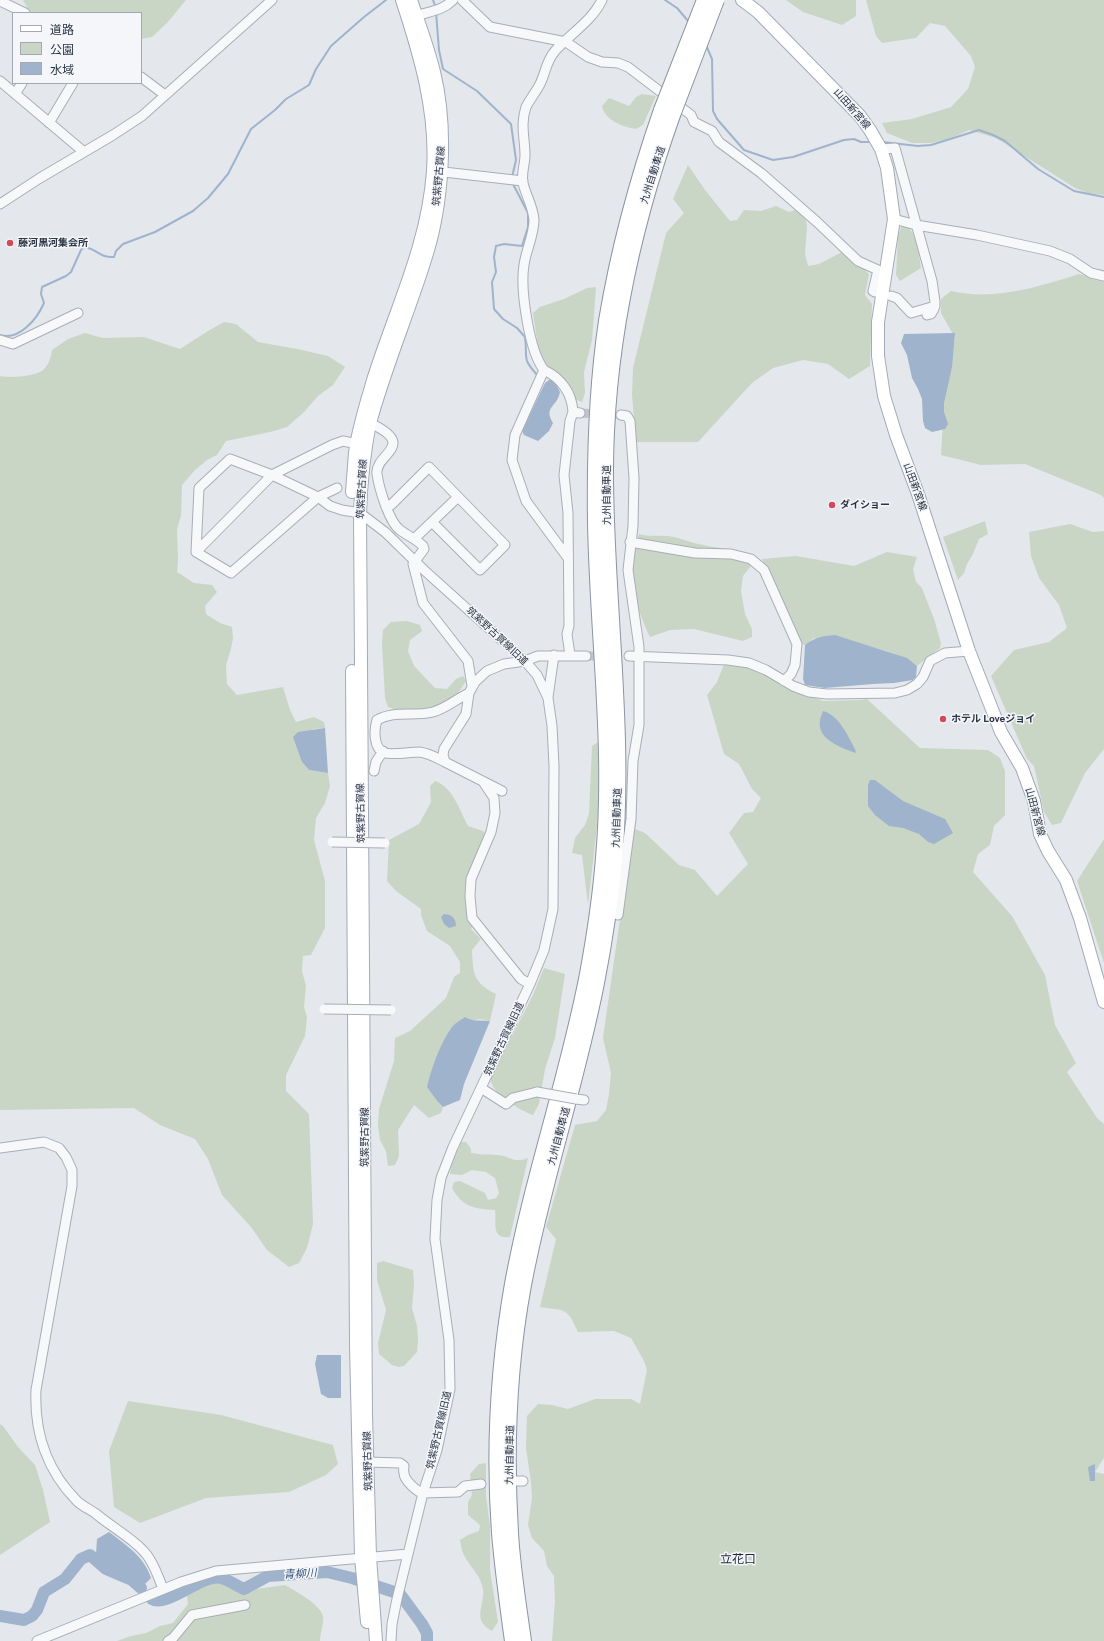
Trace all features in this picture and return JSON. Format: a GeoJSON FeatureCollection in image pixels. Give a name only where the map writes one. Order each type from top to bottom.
{"type":"FeatureCollection","features":[{"type":"Feature","properties":{"kind":"highway","name":"九州自動車道"},"geometry":{"type":"LineString","coordinates":[[524,1641],[515,1575],[510,1519],[509,1448],[513,1371],[525,1283],[542,1203],[597,984],[608,920],[617,824],[617,720],[607,529],[607,422],[613,358],[628,271],[641,212],[656,164],[667,113],[704,0]]}},
{"type":"Feature","properties":{"kind":"highway","name":"九州自動車道"},"geometry":{"type":"LineString","coordinates":[[512,1641],[502,1572],[497,1496],[497,1446],[502,1360],[508,1310],[532,1192],[574,1031],[587,974],[596,919],[603,858],[606,797],[604,691],[595,527],[596,424],[606,321],[630,209],[645,156],[667,113],[717,0]]}},
{"type":"Feature","properties":{"kind":"main road","name":"筑紫野古賀線"},"geometry":{"type":"LineString","coordinates":[[366,1557],[368,1462],[361,760],[354,474],[357,444],[364,411],[374,376],[412,273],[437,171],[425,75],[402,0]]}},
{"type":"Feature","properties":{"kind":"main road","name":"筑紫野古賀線"},"geometry":{"type":"LineString","coordinates":[[376,1641],[368,1584],[366,1557],[356,1338],[352,778],[356,512],[370,423],[425,259],[434,220],[437,171],[442,127],[434,72],[411,0]]}},
{"type":"Feature","properties":{"kind":"main road","name":"山田新宮線"},"geometry":{"type":"LineString","coordinates":[[742,0],[758,12],[860,116],[881,149],[887,168],[894,220],[878,322],[878,356],[884,396],[896,435],[923,509],[968,651],[1001,732],[1022,768],[1034,801],[1040,834],[1066,880],[1080,918],[1104,1002]]}},
{"type":"Feature","properties":{"kind":"main road","name":"筑紫野古賀線"},"geometry":{"type":"LineString","coordinates":[[368,1584],[368,1641]]}},
{"type":"Feature","properties":{"kind":"street"},"geometry":{"type":"LineString","coordinates":[[0,204],[142,116],[272,0]]}},
{"type":"Feature","properties":{"kind":"street"},"geometry":{"type":"LineString","coordinates":[[416,16],[448,6],[453,0]]}},
{"type":"Feature","properties":{"kind":"street"},"geometry":{"type":"LineString","coordinates":[[462,0],[490,27],[566,42],[588,57],[602,62],[618,63],[628,67],[690,115],[694,122],[712,131],[719,142],[761,173],[854,257],[878,270],[872,291],[875,292]]}},
{"type":"Feature","properties":{"kind":"street"},"geometry":{"type":"LineString","coordinates":[[570,655],[567,634],[569,626],[568,513],[564,475],[570,422],[577,413],[564,386],[553,374],[544,370],[535,355],[522,291],[524,263],[534,226],[534,220],[533,208],[522,181],[525,155],[522,127],[525,112],[541,83],[548,60],[566,42],[569,36],[597,10],[602,0]]}},
{"type":"Feature","properties":{"kind":"street"},"geometry":{"type":"LineString","coordinates":[[0,2],[23,12]]}},
{"type":"Feature","properties":{"kind":"street"},"geometry":{"type":"LineString","coordinates":[[142,78],[164,95]]}},
{"type":"Feature","properties":{"kind":"street"},"geometry":{"type":"LineString","coordinates":[[0,81],[84,152]]}},
{"type":"Feature","properties":{"kind":"street"},"geometry":{"type":"LineString","coordinates":[[15,94],[21,84]]}},
{"type":"Feature","properties":{"kind":"street"},"geometry":{"type":"LineString","coordinates":[[49,123],[72,84]]}},
{"type":"Feature","properties":{"kind":"street"},"geometry":{"type":"LineString","coordinates":[[881,149],[895,148],[932,281],[935,306],[931,314],[927,315]]}},
{"type":"Feature","properties":{"kind":"street"},"geometry":{"type":"LineString","coordinates":[[437,171],[522,181]]}},
{"type":"Feature","properties":{"kind":"street"},"geometry":{"type":"LineString","coordinates":[[894,220],[977,235],[1050,251],[1070,259],[1091,274],[1104,276]]}},
{"type":"Feature","properties":{"kind":"street"},"geometry":{"type":"LineString","coordinates":[[891,296],[897,298],[911,313],[935,306]]}},
{"type":"Feature","properties":{"kind":"street"},"geometry":{"type":"LineString","coordinates":[[0,340],[13,344],[78,313]]}},
{"type":"Feature","properties":{"kind":"street"},"geometry":{"type":"LineString","coordinates":[[544,370],[516,435],[512,460],[526,501],[568,558]]}},
{"type":"Feature","properties":{"kind":"street"},"geometry":{"type":"LineString","coordinates":[[618,916],[631,819],[633,761],[639,724],[640,697],[633,657],[639,647],[628,570],[633,526],[634,478],[630,421],[627,416],[621,415]]}},
{"type":"Feature","properties":{"kind":"street"},"geometry":{"type":"LineString","coordinates":[[370,423],[382,428],[391,438],[392,445],[390,452],[378,465],[377,472],[386,507],[399,529],[423,546],[424,549],[414,560],[413,564],[423,603],[468,661],[471,690],[466,714],[444,749],[443,755],[445,762]]}},
{"type":"Feature","properties":{"kind":"street"},"geometry":{"type":"LineString","coordinates":[[196,552],[272,475],[332,445],[343,441],[357,444]]}},
{"type":"Feature","properties":{"kind":"street"},"geometry":{"type":"LineString","coordinates":[[196,552],[199,488],[230,459],[272,475],[318,497],[330,506],[356,512]]}},
{"type":"Feature","properties":{"kind":"street"},"geometry":{"type":"LineString","coordinates":[[386,507],[390,505],[429,467],[506,545],[480,570],[432,522]]}},
{"type":"Feature","properties":{"kind":"street"},"geometry":{"type":"LineString","coordinates":[[196,552],[231,573],[318,497],[337,488]]}},
{"type":"Feature","properties":{"kind":"street"},"geometry":{"type":"LineString","coordinates":[[414,539],[458,497]]}},
{"type":"Feature","properties":{"kind":"street","name":"筑紫野古賀線旧道"},"geometry":{"type":"LineString","coordinates":[[356,512],[385,532],[525,661],[537,675],[548,698],[552,726],[554,766],[553,909],[544,950],[530,984],[452,1147],[441,1178],[437,1200],[435,1239],[449,1340],[450,1389],[437,1450],[423,1493],[397,1599],[392,1624],[391,1641]]}},
{"type":"Feature","properties":{"kind":"street"},"geometry":{"type":"LineString","coordinates":[[630,542],[695,552],[731,554],[751,559],[764,570],[797,644],[796,665],[791,674],[784,681]]}},
{"type":"Feature","properties":{"kind":"street"},"geometry":{"type":"LineString","coordinates":[[633,657],[728,660],[749,663],[809,692],[826,694],[895,693],[907,690],[917,684],[923,677],[930,661],[945,653],[968,651]]}},
{"type":"Feature","properties":{"kind":"street"},"geometry":{"type":"LineString","coordinates":[[548,698],[554,655]]}},
{"type":"Feature","properties":{"kind":"street"},"geometry":{"type":"LineString","coordinates":[[502,791],[436,756],[421,752],[385,753],[376,743],[375,727],[377,720],[390,715],[417,715],[447,707],[471,690],[487,671],[504,664],[525,661],[538,656],[586,656]]}},
{"type":"Feature","properties":{"kind":"street"},"geometry":{"type":"LineString","coordinates":[[374,771],[376,762],[383,751]]}},
{"type":"Feature","properties":{"kind":"street"},"geometry":{"type":"LineString","coordinates":[[483,781],[494,798],[496,812],[491,832],[471,879],[470,896],[472,918],[521,979],[530,984]]}},
{"type":"Feature","properties":{"kind":"street"},"geometry":{"type":"LineString","coordinates":[[332,842],[385,843]]}},
{"type":"Feature","properties":{"kind":"street"},"geometry":{"type":"LineString","coordinates":[[324,1009],[391,1010]]}},
{"type":"Feature","properties":{"kind":"street"},"geometry":{"type":"LineString","coordinates":[[481,1088],[506,1104],[513,1098],[537,1092],[580,1100]]}},
{"type":"Feature","properties":{"kind":"street"},"geometry":{"type":"LineString","coordinates":[[0,1148],[44,1142],[59,1148],[66,1157],[72,1170],[72,1186],[36,1390],[35,1410],[44,1451],[54,1471],[78,1502],[130,1539],[149,1557],[163,1589]]}},
{"type":"Feature","properties":{"kind":"street"},"geometry":{"type":"LineString","coordinates":[[368,1462],[400,1463],[404,1466],[404,1474],[406,1478],[418,1492],[423,1493],[458,1492],[465,1486],[481,1484]]}},
{"type":"Feature","properties":{"kind":"street"},"geometry":{"type":"LineString","coordinates":[[37,1641],[163,1589],[216,1570],[408,1554]]}},
{"type":"Feature","properties":{"kind":"street"},"geometry":{"type":"LineString","coordinates":[[168,1641],[173,1638],[192,1615],[245,1605]]}},
{"type":"Feature","properties":{"kind":"green space"},"geometry":{"type":"Polygon","coordinates":[[[23,0],[186,0],[167,23],[152,37],[142,39],[142,12],[29,12],[23,0]]]}},
{"type":"Feature","properties":{"kind":"green space"},"geometry":{"type":"Polygon","coordinates":[[[786,0],[856,0],[856,16],[842,25],[803,12],[786,0]]]}},
{"type":"Feature","properties":{"kind":"green space"},"geometry":{"type":"Polygon","coordinates":[[[866,0],[1104,0],[1104,195],[1088,193],[1075,188],[996,138],[969,130],[951,138],[931,143],[912,143],[887,133],[882,123],[912,119],[951,107],[968,89],[975,67],[971,56],[945,26],[930,23],[916,38],[882,43],[876,36],[866,0]]]}},
{"type":"Feature","properties":{"kind":"green space"},"geometry":{"type":"Polygon","coordinates":[[[642,94],[656,96],[643,125],[636,129],[625,127],[610,119],[602,106],[609,98],[629,106],[636,97],[642,94]]]}},
{"type":"Feature","properties":{"kind":"green space"},"geometry":{"type":"Polygon","coordinates":[[[688,165],[705,190],[730,221],[737,220],[744,210],[761,211],[776,206],[789,212],[795,210],[805,217],[807,226],[805,254],[808,266],[819,264],[844,251],[869,274],[865,295],[872,304],[870,366],[849,379],[828,364],[803,360],[773,368],[752,383],[698,442],[636,442],[632,395],[633,368],[666,233],[684,213],[673,199],[688,165]]]}},
{"type":"Feature","properties":{"kind":"green space"},"geometry":{"type":"Polygon","coordinates":[[[906,226],[913,234],[915,239],[919,251],[921,268],[900,281],[896,275],[898,236],[901,227],[906,226]]]}},
{"type":"Feature","properties":{"kind":"green space"},"geometry":{"type":"Polygon","coordinates":[[[1079,274],[1104,280],[1104,498],[1101,495],[1025,464],[981,465],[941,455],[943,422],[938,386],[949,366],[955,338],[941,313],[941,299],[951,291],[967,294],[983,294],[1016,291],[1048,284],[1079,274]]]}},
{"type":"Feature","properties":{"kind":"green space"},"geometry":{"type":"Polygon","coordinates":[[[596,287],[592,340],[584,372],[585,393],[582,402],[574,399],[544,366],[539,354],[533,313],[540,307],[564,299],[587,288],[596,287]]]}},
{"type":"Feature","properties":{"kind":"green space"},"geometry":{"type":"Polygon","coordinates":[[[224,322],[236,324],[258,342],[328,356],[345,367],[333,385],[318,396],[304,412],[287,427],[226,441],[217,455],[207,460],[195,470],[182,485],[181,516],[177,529],[177,572],[194,583],[212,585],[217,592],[205,606],[206,614],[220,623],[232,627],[233,638],[226,665],[227,684],[237,695],[283,687],[290,710],[296,722],[314,717],[324,722],[325,728],[313,729],[302,762],[309,770],[328,773],[330,786],[325,803],[316,818],[314,840],[325,881],[325,928],[311,955],[303,956],[302,971],[306,986],[304,1007],[307,1017],[305,1036],[286,1075],[286,1091],[309,1114],[313,1224],[307,1248],[299,1263],[289,1267],[267,1250],[251,1227],[222,1195],[208,1159],[195,1139],[160,1125],[134,1108],[0,1110],[0,376],[22,376],[34,374],[43,370],[48,363],[52,350],[68,339],[85,333],[103,338],[144,337],[180,349],[224,322]]]}},
{"type":"Feature","properties":{"kind":"green space"},"geometry":{"type":"Polygon","coordinates":[[[985,521],[988,534],[979,539],[964,573],[958,580],[943,537],[985,521]]]}},
{"type":"Feature","properties":{"kind":"green space"},"geometry":{"type":"Polygon","coordinates":[[[1070,524],[1093,532],[1104,531],[1104,749],[1085,773],[1061,823],[1052,825],[1044,812],[1034,766],[1027,759],[991,676],[1014,650],[1049,642],[1067,628],[1059,605],[1039,578],[1031,556],[1029,532],[1070,524]]]}},
{"type":"Feature","properties":{"kind":"green space"},"geometry":{"type":"Polygon","coordinates":[[[639,534],[672,537],[710,547],[730,549],[741,553],[754,562],[743,576],[741,591],[745,614],[752,629],[752,637],[743,641],[694,629],[670,630],[650,637],[636,600],[631,579],[630,561],[632,551],[639,534]]]}},
{"type":"Feature","properties":{"kind":"green space"},"geometry":{"type":"Polygon","coordinates":[[[887,552],[917,557],[913,569],[916,582],[922,588],[934,619],[941,643],[940,648],[917,666],[894,654],[867,646],[814,638],[805,645],[799,643],[791,618],[762,559],[796,556],[854,566],[887,552]]]}},
{"type":"Feature","properties":{"kind":"green space"},"geometry":{"type":"Polygon","coordinates":[[[407,621],[420,625],[422,631],[410,640],[408,651],[414,666],[435,688],[447,689],[456,679],[463,676],[466,681],[455,698],[442,705],[420,713],[403,712],[388,707],[385,698],[382,644],[383,630],[391,622],[407,621]]]}},
{"type":"Feature","properties":{"kind":"green space"},"geometry":{"type":"Polygon","coordinates":[[[725,662],[761,670],[784,685],[823,701],[867,699],[920,748],[988,750],[1000,758],[1005,771],[1005,815],[994,826],[990,845],[978,854],[973,872],[1012,916],[1045,975],[1055,1025],[1076,1063],[1067,1072],[1097,1118],[1104,1124],[1104,1458],[1095,1472],[1104,1474],[1104,1641],[552,1641],[555,1601],[554,1576],[547,1566],[544,1551],[532,1538],[528,1525],[532,1498],[526,1448],[527,1416],[538,1404],[552,1405],[568,1409],[595,1399],[631,1399],[640,1404],[647,1370],[644,1361],[631,1338],[614,1331],[578,1332],[571,1318],[565,1312],[540,1307],[556,1239],[546,1227],[575,1125],[597,1121],[606,1110],[611,1073],[603,1038],[633,828],[645,833],[679,865],[695,870],[717,896],[748,864],[729,833],[744,813],[753,812],[761,798],[752,789],[739,764],[724,754],[707,695],[717,682],[725,662]]]}},
{"type":"Feature","properties":{"kind":"green space"},"geometry":{"type":"Polygon","coordinates":[[[598,742],[599,798],[588,905],[582,855],[572,853],[575,838],[585,825],[589,814],[592,746],[598,742]]]}},
{"type":"Feature","properties":{"kind":"green space"},"geometry":{"type":"Polygon","coordinates":[[[435,781],[447,788],[459,807],[468,826],[483,831],[489,838],[466,895],[476,919],[471,929],[481,939],[472,950],[474,971],[483,986],[496,994],[490,1021],[480,1019],[470,1021],[438,1102],[443,1107],[441,1113],[429,1118],[414,1105],[398,1130],[399,1156],[395,1165],[388,1166],[386,1151],[380,1140],[378,1126],[379,1109],[394,1061],[395,1038],[410,1031],[446,998],[454,977],[460,973],[460,962],[450,946],[427,931],[421,915],[421,909],[396,891],[387,881],[389,840],[419,824],[431,802],[430,786],[435,781]]]}},
{"type":"Feature","properties":{"kind":"green space"},"geometry":{"type":"Polygon","coordinates":[[[1104,839],[1104,963],[1077,881],[1104,839]]]}},
{"type":"Feature","properties":{"kind":"green space"},"geometry":{"type":"Polygon","coordinates":[[[544,968],[565,974],[555,1038],[545,1069],[539,1104],[533,1115],[507,1101],[501,1096],[492,1085],[490,1079],[533,995],[544,968]]]}},
{"type":"Feature","properties":{"kind":"green space"},"geometry":{"type":"Polygon","coordinates":[[[461,1142],[466,1142],[471,1149],[471,1153],[502,1156],[515,1160],[523,1160],[528,1158],[510,1237],[504,1237],[497,1232],[495,1224],[495,1210],[481,1209],[470,1206],[460,1199],[452,1188],[454,1182],[460,1181],[485,1193],[488,1200],[496,1198],[499,1193],[495,1178],[486,1172],[472,1170],[462,1175],[450,1174],[451,1167],[461,1142]]]}},
{"type":"Feature","properties":{"kind":"green space"},"geometry":{"type":"Polygon","coordinates":[[[383,1261],[413,1270],[414,1285],[412,1308],[417,1326],[417,1352],[404,1366],[399,1367],[392,1365],[379,1354],[378,1343],[386,1310],[377,1280],[377,1263],[383,1261]]]}},
{"type":"Feature","properties":{"kind":"green space"},"geometry":{"type":"Polygon","coordinates":[[[128,1401],[221,1415],[333,1445],[338,1464],[326,1475],[289,1492],[206,1498],[140,1523],[114,1507],[109,1451],[128,1401]]]}},
{"type":"Feature","properties":{"kind":"green space"},"geometry":{"type":"Polygon","coordinates":[[[0,1424],[18,1447],[35,1465],[43,1490],[50,1522],[0,1555],[0,1424]]]}},
{"type":"Feature","properties":{"kind":"green space"},"geometry":{"type":"Polygon","coordinates":[[[486,1463],[486,1496],[490,1526],[490,1570],[498,1622],[492,1631],[482,1622],[480,1617],[483,1595],[482,1584],[463,1553],[460,1540],[479,1531],[480,1525],[468,1515],[468,1502],[472,1495],[470,1474],[479,1464],[486,1463]]]}},
{"type":"Feature","properties":{"kind":"green space"},"geometry":{"type":"Polygon","coordinates":[[[219,1579],[232,1587],[249,1590],[285,1585],[301,1594],[321,1611],[323,1622],[320,1641],[117,1641],[146,1633],[160,1626],[173,1623],[188,1604],[187,1596],[195,1586],[219,1579]]]}},
{"type":"Feature","properties":{"kind":"water"},"geometry":{"type":"Polygon","coordinates":[[[955,333],[952,367],[944,403],[944,412],[948,424],[945,429],[932,432],[925,428],[923,421],[922,399],[912,378],[907,355],[901,343],[904,334],[955,333]]]}},
{"type":"Feature","properties":{"kind":"water"},"geometry":{"type":"Polygon","coordinates":[[[549,380],[554,380],[560,392],[549,413],[553,423],[549,431],[538,441],[524,435],[522,431],[545,383],[549,380]]]}},
{"type":"Feature","properties":{"kind":"water"},"geometry":{"type":"Polygon","coordinates":[[[835,635],[907,658],[917,666],[916,677],[913,680],[894,683],[825,688],[805,685],[803,679],[805,645],[819,637],[835,635]]]}},
{"type":"Feature","properties":{"kind":"water"},"geometry":{"type":"Polygon","coordinates":[[[823,711],[829,713],[838,721],[849,738],[856,753],[834,744],[825,736],[820,727],[820,719],[823,711]]]}},
{"type":"Feature","properties":{"kind":"water"},"geometry":{"type":"Polygon","coordinates":[[[325,728],[328,773],[309,770],[302,762],[293,737],[298,732],[325,728]]]}},
{"type":"Feature","properties":{"kind":"water"},"geometry":{"type":"Polygon","coordinates":[[[870,780],[875,780],[903,801],[945,819],[953,833],[934,844],[928,842],[919,834],[903,828],[889,826],[875,815],[868,806],[868,785],[870,780]]]}},
{"type":"Feature","properties":{"kind":"water"},"geometry":{"type":"Polygon","coordinates":[[[444,914],[453,917],[456,926],[449,928],[444,924],[441,917],[444,914]]]}},
{"type":"Feature","properties":{"kind":"water"},"geometry":{"type":"Polygon","coordinates":[[[465,1017],[474,1020],[490,1021],[464,1084],[460,1100],[443,1107],[427,1087],[440,1048],[453,1026],[465,1017]]]}},
{"type":"Feature","properties":{"kind":"water"},"geometry":{"type":"Polygon","coordinates":[[[317,1355],[341,1355],[341,1398],[328,1398],[321,1394],[315,1364],[317,1355]]]}},
{"type":"Feature","properties":{"kind":"water"},"geometry":{"type":"Polygon","coordinates":[[[1095,1464],[1095,1481],[1090,1481],[1088,1467],[1095,1464]]]}},
{"type":"Feature","properties":{"kind":"water"},"geometry":{"type":"Polygon","coordinates":[[[109,1532],[134,1552],[148,1570],[151,1578],[144,1585],[134,1576],[106,1564],[96,1554],[97,1539],[109,1532]]]}},
{"type":"Feature","properties":{"kind":"waterway"},"geometry":{"type":"LineString","coordinates":[[0,335],[14,335],[32,322],[44,303],[41,294],[42,287],[66,276],[71,272],[81,250],[84,247],[92,249],[101,255],[114,257],[116,251],[123,244],[155,232],[193,211],[208,198],[228,174],[251,129],[286,99],[309,85],[316,69],[331,46],[386,0]]}},
{"type":"Feature","properties":{"kind":"waterway"},"geometry":{"type":"LineString","coordinates":[[433,0],[436,8]]}},
{"type":"Feature","properties":{"kind":"waterway"},"geometry":{"type":"LineString","coordinates":[[665,0],[677,8],[689,22]]}},
{"type":"Feature","properties":{"kind":"waterway"},"geometry":{"type":"LineString","coordinates":[[436,12],[439,50],[443,69],[477,91],[511,124],[516,160],[512,177]]}},
{"type":"Feature","properties":{"kind":"waterway"},"geometry":{"type":"LineString","coordinates":[[706,45],[712,59],[713,111],[717,119],[744,150],[773,160],[793,157],[844,140],[854,139],[861,142],[873,142]]}},
{"type":"Feature","properties":{"kind":"waterway"},"geometry":{"type":"LineString","coordinates":[[883,142],[918,146],[931,145],[979,130],[1005,141],[1038,169],[1074,191],[1104,197]]}},
{"type":"Feature","properties":{"kind":"waterway"},"geometry":{"type":"LineString","coordinates":[[513,184],[528,213],[528,227],[522,246],[504,244],[496,246],[494,257],[496,272],[492,282],[494,309],[503,319],[517,328],[525,337],[526,358],[529,365],[538,376]]}},
{"type":"Feature","properties":{"kind":"waterway","name":"青柳川"},"geometry":{"type":"LineString","coordinates":[[0,1616],[24,1620],[32,1616],[37,1610],[44,1592],[65,1579],[81,1559],[90,1555],[106,1569],[132,1580],[141,1588]]}},
{"type":"Feature","properties":{"kind":"waterway","name":"青柳川"},"geometry":{"type":"LineString","coordinates":[[152,1599],[167,1599],[205,1580],[213,1578],[224,1579],[244,1589],[268,1576],[327,1572],[352,1578],[400,1594],[422,1624],[427,1633],[427,1641]]}},
{"type":"Feature","properties":{"kind":"tunnel"},"geometry":{"type":"LineString","coordinates":[[580,413],[621,415]]}},
{"type":"Feature","properties":{"kind":"tunnel"},"geometry":{"type":"LineString","coordinates":[[586,656],[629,656]]}},
{"type":"Feature","properties":{"kind":"place","name":"藤河黒河集会所"},"geometry":{"type":"Point","coordinates":[10,243]}},
{"type":"Feature","properties":{"kind":"place","name":"ダイショー"},"geometry":{"type":"Point","coordinates":[832,505]}},
{"type":"Feature","properties":{"kind":"place","name":"ホテル Loveジョイ"},"geometry":{"type":"Point","coordinates":[943,719]}},
{"type":"Feature","properties":{"kind":"district","name":"立花口"},"geometry":{"type":"Point","coordinates":[738,1559]}}]}
